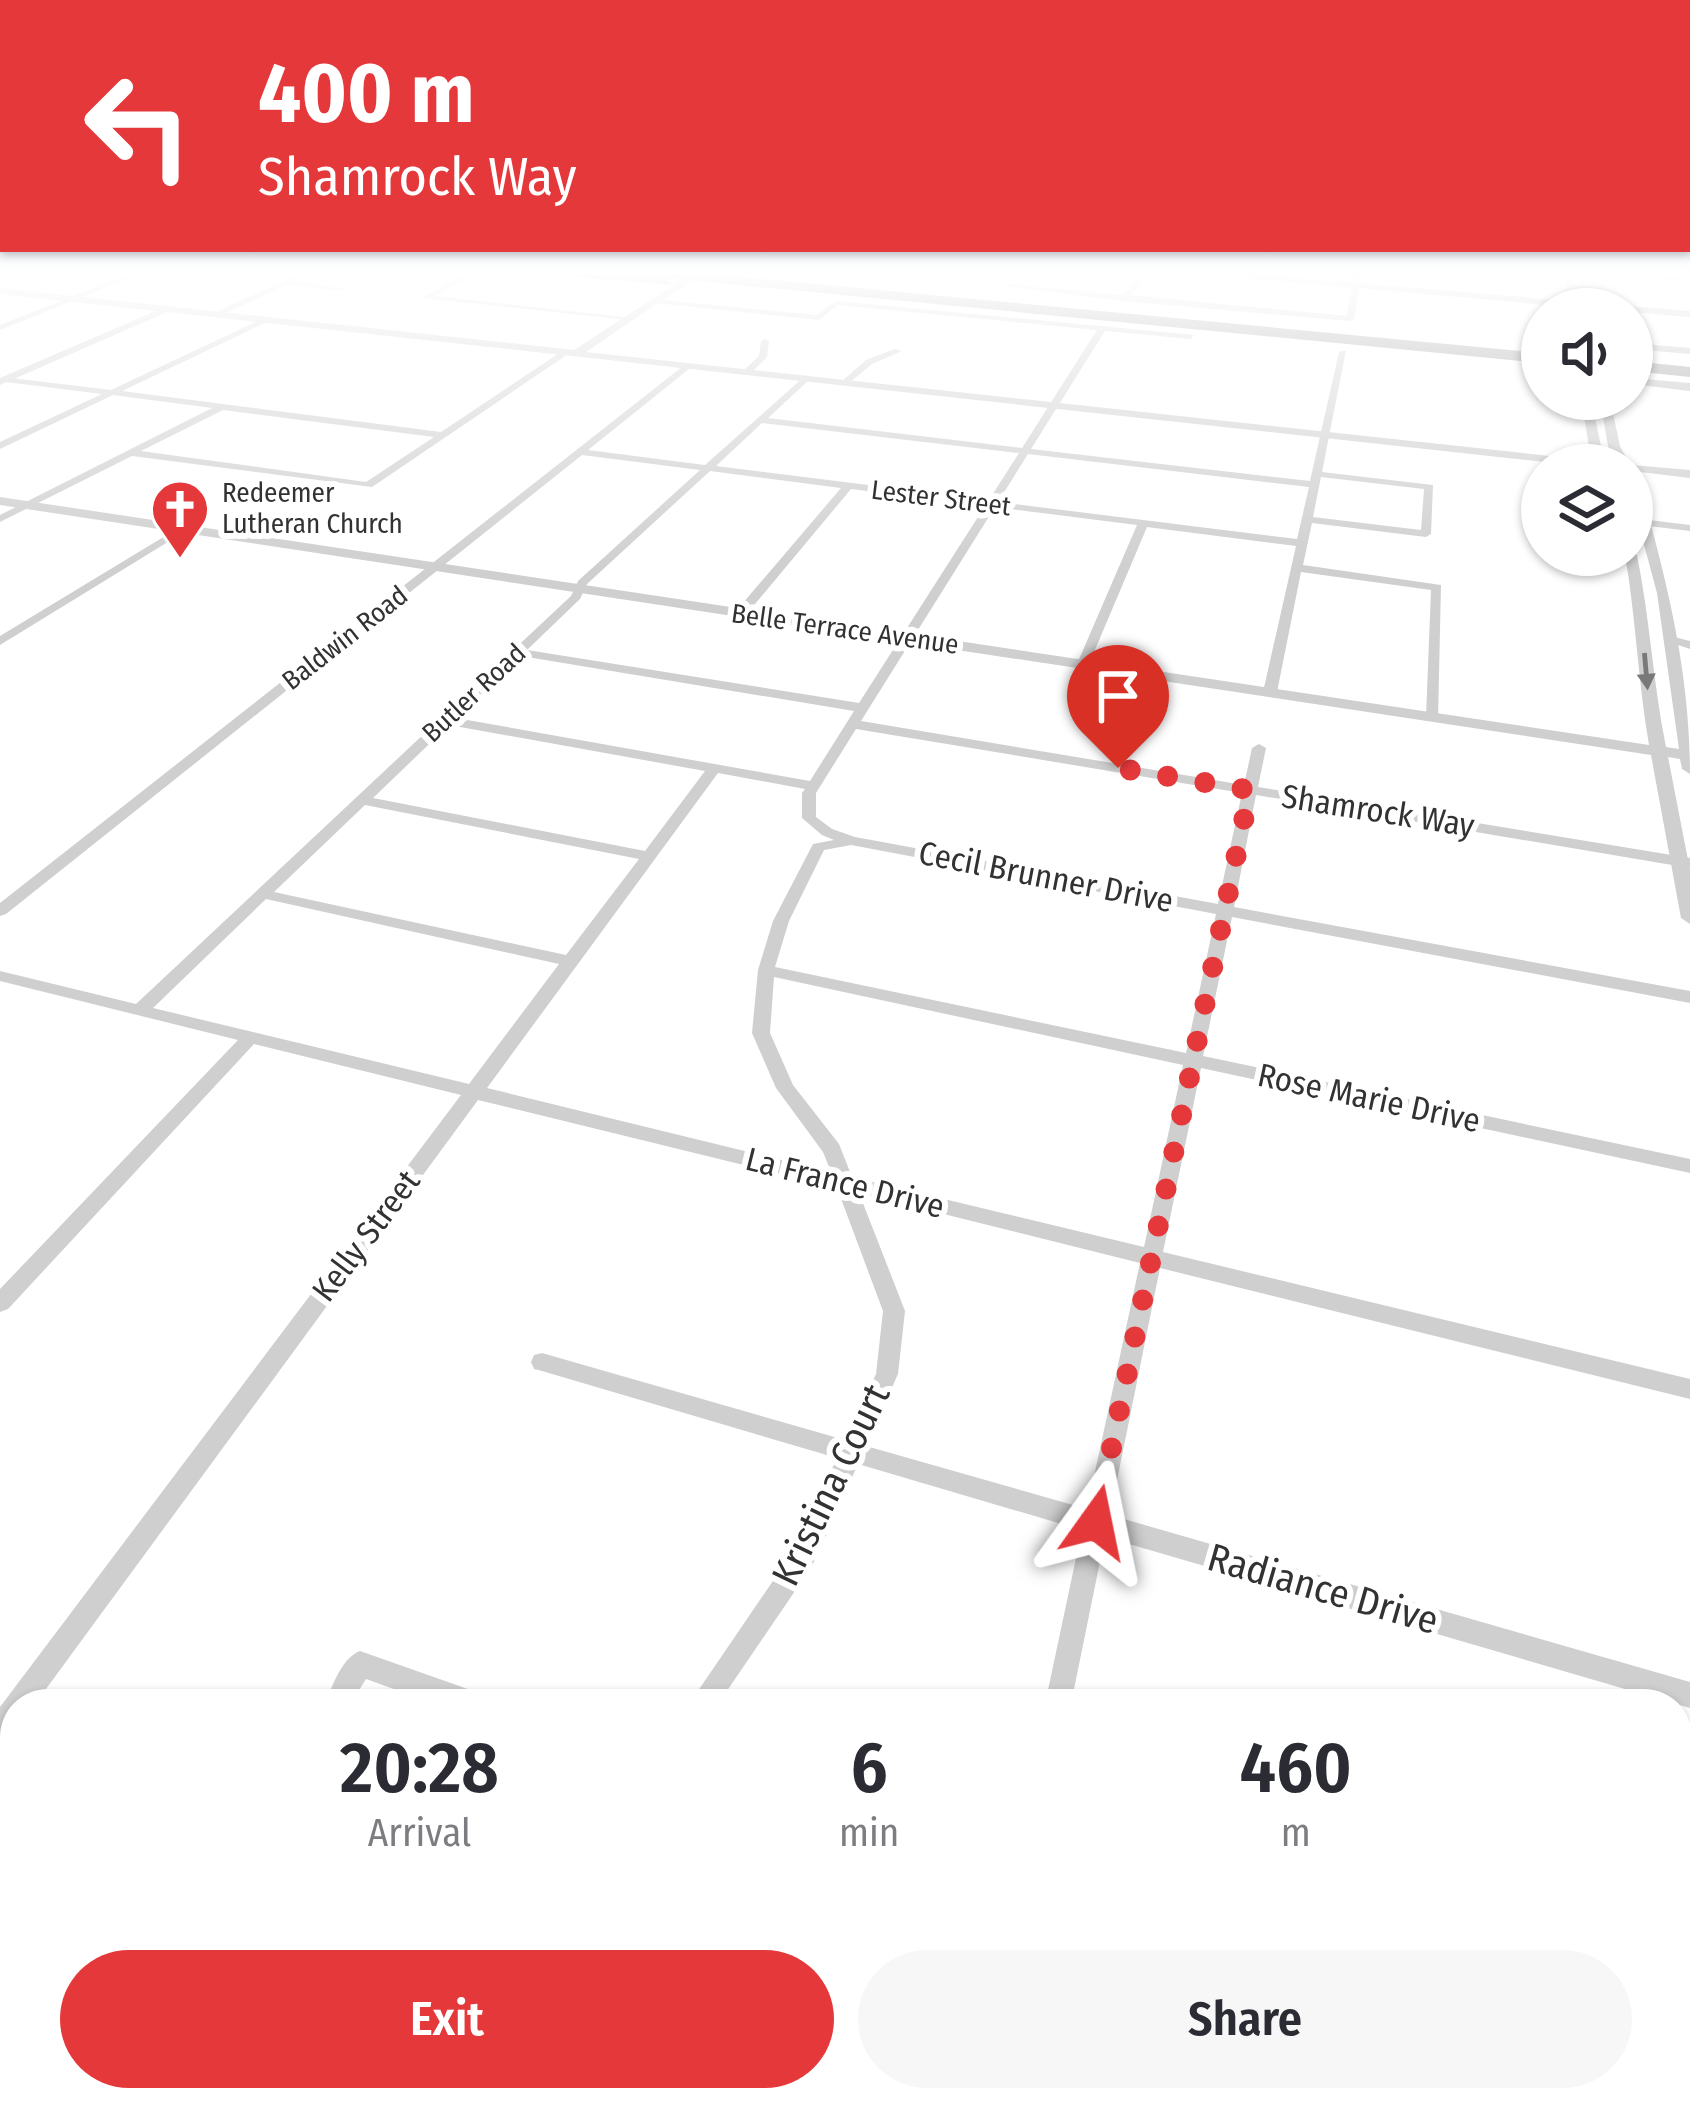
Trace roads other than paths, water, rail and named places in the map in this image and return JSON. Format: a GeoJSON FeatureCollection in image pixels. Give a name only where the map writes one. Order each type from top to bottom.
{"type":"FeatureCollection","features":[{"type":"Feature","properties":{"kind":"main road"},"geometry":{"type":"LineString","coordinates":[[1653,383],[1690,387]]}},
{"type":"Feature","properties":{"kind":"street"},"geometry":{"type":"LineString","coordinates":[[0,446],[158,370]]}},
{"type":"Feature","properties":{"kind":"street"},"geometry":{"type":"LineString","coordinates":[[134,453],[368,485],[544,370]]}},
{"type":"Feature","properties":{"kind":"street","name":"Baldwin Road"},"geometry":{"type":"LineString","coordinates":[[0,911],[683,370]]}},
{"type":"Feature","properties":{"kind":"street"},"geometry":{"type":"LineString","coordinates":[[735,370],[1521,456]]}},
{"type":"Feature","properties":{"kind":"street"},"geometry":{"type":"LineString","coordinates":[[845,382],[859,370]]}},
{"type":"Feature","properties":{"kind":"street"},"geometry":{"type":"LineString","coordinates":[[446,720],[814,786],[1077,370]]}},
{"type":"Feature","properties":{"kind":"street"},"geometry":{"type":"LineString","coordinates":[[1270,692],[1339,370]]}},
{"type":"Feature","properties":{"kind":"street","name":"Butler Road"},"geometry":{"type":"LineString","coordinates":[[140,1010],[518,652],[581,590],[582,583],[806,378]]}},
{"type":"Feature","properties":{"kind":"street"},"geometry":{"type":"LineString","coordinates":[[3,381],[441,435]]}},
{"type":"Feature","properties":{"kind":"street"},"geometry":{"type":"LineString","coordinates":[[0,519],[221,407]]}},
{"type":"Feature","properties":{"kind":"street"},"geometry":{"type":"LineString","coordinates":[[762,420],[1026,451],[1429,487],[1426,534],[1307,519]]}},
{"type":"Feature","properties":{"kind":"street","name":"Lester Street"},"geometry":{"type":"LineString","coordinates":[[580,452],[1302,543]]}},
{"type":"Feature","properties":{"kind":"street"},"geometry":{"type":"LineString","coordinates":[[1653,469],[1690,474]]}},
{"type":"Feature","properties":{"kind":"street"},"geometry":{"type":"LineString","coordinates":[[742,613],[848,486]]}},
{"type":"Feature","properties":{"kind":"street","name":"Belle Terrace Avenue"},"geometry":{"type":"LineString","coordinates":[[0,501],[1658,751],[1689,760]]}},
{"type":"Feature","properties":{"kind":"street"},"geometry":{"type":"LineString","coordinates":[[1084,664],[1143,523]]}},
{"type":"Feature","properties":{"kind":"street"},"geometry":{"type":"LineString","coordinates":[[1653,524],[1690,528]]}},
{"type":"Feature","properties":{"kind":"street"},"geometry":{"type":"LineString","coordinates":[[0,641],[184,529]]}},
{"type":"Feature","properties":{"kind":"street"},"geometry":{"type":"LineString","coordinates":[[1297,568],[1437,587],[1433,717]]}},
{"type":"Feature","properties":{"kind":"street"},"geometry":{"type":"LineString","coordinates":[[1653,572],[1670,638],[1689,760]]}},
{"type":"Feature","properties":{"kind":"street"},"geometry":{"type":"LineString","coordinates":[[1633,576],[1658,751],[1685,862],[1690,918]]}},
{"type":"Feature","properties":{"kind":"street"},"geometry":{"type":"LineString","coordinates":[[1670,638],[1690,645]]}},
{"type":"Feature","properties":{"kind":"street"},"geometry":{"type":"LineString","coordinates":[[518,652],[863,708]]}},
{"type":"Feature","properties":{"kind":"street"},"geometry":{"type":"LineString","coordinates":[[1680,713],[1690,699]]}},
{"type":"Feature","properties":{"kind":"street","name":"Shamrock Way"},"geometry":{"type":"LineString","coordinates":[[853,724],[1685,862]]}},
{"type":"Feature","properties":{"kind":"street"},"geometry":{"type":"LineString","coordinates":[[1061,1689],[1259,748]]}},
{"type":"Feature","properties":{"kind":"street","name":"Kelly Street"},"geometry":{"type":"LineString","coordinates":[[30,1689],[714,768]]}},
{"type":"Feature","properties":{"kind":"street","name":"Cecil Brunner Drive"},"geometry":{"type":"LineString","coordinates":[[814,786],[806,799],[809,818],[827,832],[852,841],[1690,997]]}},
{"type":"Feature","properties":{"kind":"street"},"geometry":{"type":"LineString","coordinates":[[362,800],[648,856]]}},
{"type":"Feature","properties":{"kind":"street","name":"Kristina Court"},"geometry":{"type":"LineString","coordinates":[[712,1689],[803,1558],[887,1373],[894,1311],[832,1149],[785,1088],[761,1033],[766,970],[781,921],[818,848],[852,841]]}},
{"type":"Feature","properties":{"kind":"street"},"geometry":{"type":"LineString","coordinates":[[263,894],[571,961]]}},
{"type":"Feature","properties":{"kind":"street","name":"Rose Marie Drive"},"geometry":{"type":"LineString","coordinates":[[766,970],[1690,1166]]}},
{"type":"Feature","properties":{"kind":"street","name":"La France Drive"},"geometry":{"type":"LineString","coordinates":[[0,976],[1690,1389]]}},
{"type":"Feature","properties":{"kind":"street"},"geometry":{"type":"LineString","coordinates":[[0,1303],[251,1037]]}},
{"type":"Feature","properties":{"kind":"street","name":"Radiance Drive"},"geometry":{"type":"LineString","coordinates":[[542,1362],[1669,1689]]}},
{"type":"Feature","properties":{"kind":"street"},"geometry":{"type":"LineString","coordinates":[[345,1689],[360,1664],[430,1689]]}},
{"type":"Feature","properties":{"kind":"place","name":"Redeemer Lutheran Church"},"geometry":{"type":"Point","coordinates":[180,560]}}]}
